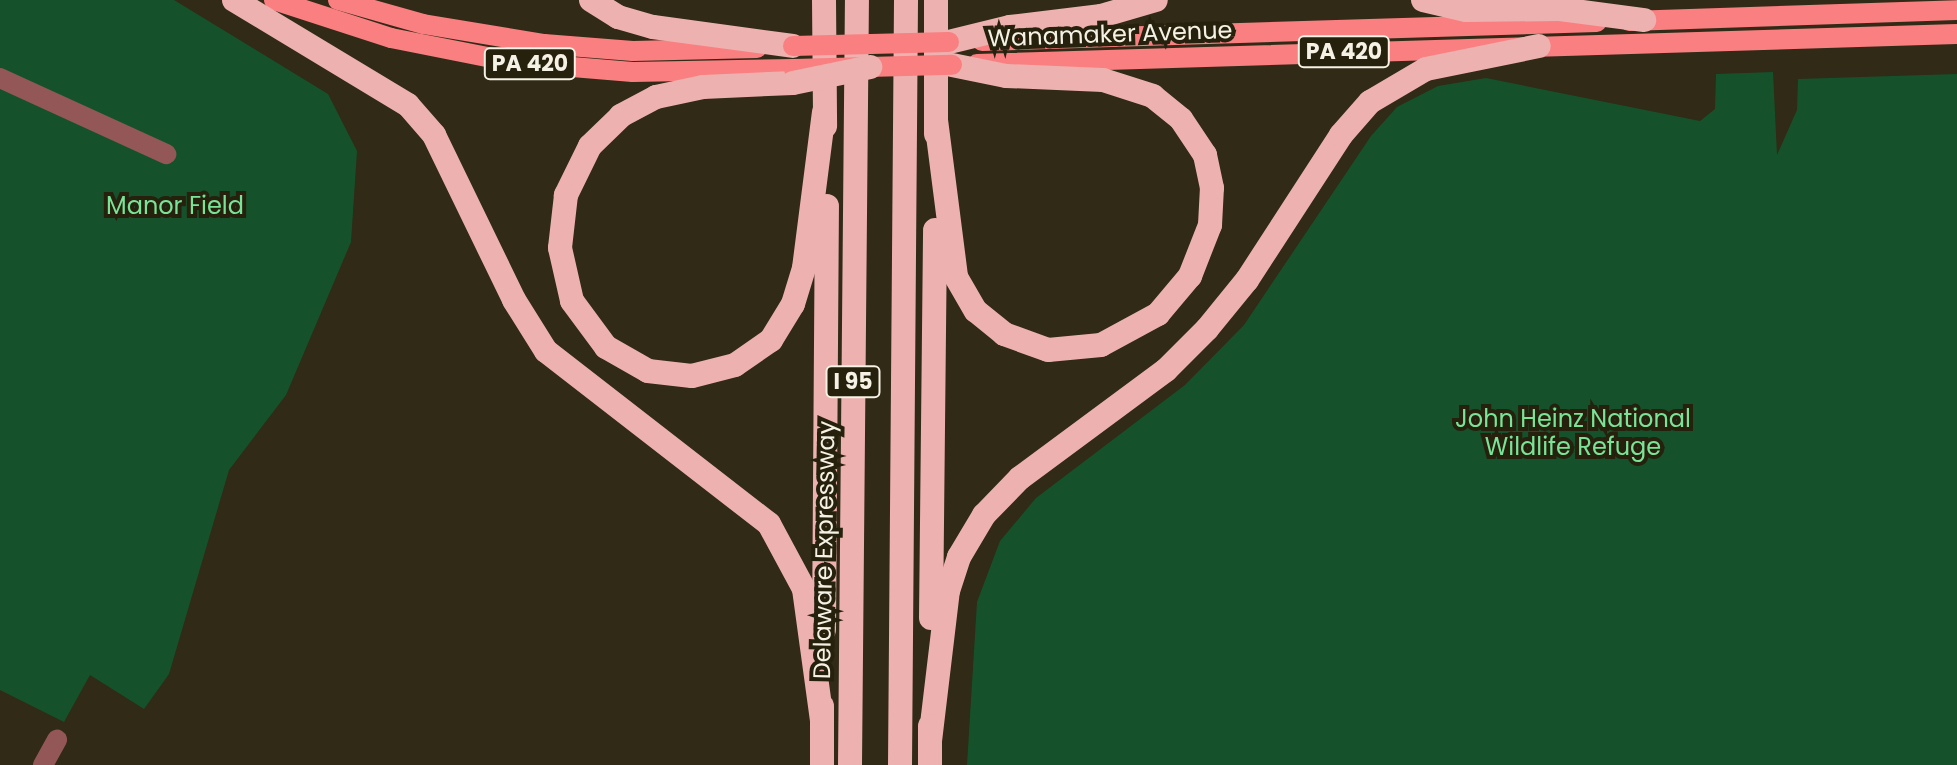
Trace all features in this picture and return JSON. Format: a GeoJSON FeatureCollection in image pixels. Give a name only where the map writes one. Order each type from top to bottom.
{"type":"FeatureCollection","features":[{"type":"Feature","properties":{"kind":"highway"},"geometry":{"type":"LineString","coordinates":[[234,0],[408,105],[434,135],[514,300],[546,351],[769,524],[793,562],[806,597],[822,721]]}},
{"type":"Feature","properties":{"kind":"highway"},"geometry":{"type":"LineString","coordinates":[[591,0],[618,17],[794,66]]}},
{"type":"Feature","properties":{"kind":"highway"},"geometry":{"type":"LineString","coordinates":[[822,765],[824,0]]}},
{"type":"Feature","properties":{"kind":"highway","name":"Delaware Expressway"},"geometry":{"type":"LineString","coordinates":[[850,765],[857,0]]}},
{"type":"Feature","properties":{"kind":"highway","name":"I 95"},"geometry":{"type":"LineString","coordinates":[[900,765],[906,0]]}},
{"type":"Feature","properties":{"kind":"highway"},"geometry":{"type":"LineString","coordinates":[[930,753],[936,0]]}},
{"type":"Feature","properties":{"kind":"highway"},"geometry":{"type":"LineString","coordinates":[[950,54],[1010,27],[1101,16],[1156,0]]}},
{"type":"Feature","properties":{"kind":"highway"},"geometry":{"type":"LineString","coordinates":[[1423,0],[1466,10],[1560,9],[1644,20]]}},
{"type":"Feature","properties":{"kind":"highway"},"geometry":{"type":"LineString","coordinates":[[930,753],[948,591],[959,557],[984,515],[1020,478],[1166,370],[1207,329],[1247,280],[1341,135],[1370,102],[1426,69],[1539,46]]}},
{"type":"Feature","properties":{"kind":"highway"},"geometry":{"type":"LineString","coordinates":[[936,120],[956,277],[976,311],[1004,334],[1048,350],[1101,345],[1158,314],[1190,276],[1207,234],[1212,188],[1205,155],[1181,119],[1153,96],[1103,80],[1006,76],[950,54]]}},
{"type":"Feature","properties":{"kind":"highway"},"geometry":{"type":"LineString","coordinates":[[824,112],[804,268],[793,304],[771,340],[735,365],[692,376],[637,367],[597,339],[567,288],[560,235],[566,195],[590,146],[621,116],[656,97],[794,66],[870,67]]}},
{"type":"Feature","properties":{"kind":"main road","name":"Wanamaker Avenue"},"geometry":{"type":"LineString","coordinates":[[274,0],[391,38],[512,62],[633,72],[1644,20],[1957,10]]}},
{"type":"Feature","properties":{"kind":"main road","name":"Wanamaker Avenue"},"geometry":{"type":"LineString","coordinates":[[338,0],[452,30],[573,47],[694,51],[794,66]]}},
{"type":"Feature","properties":{"kind":"main road","name":"Wanamaker Avenue"},"geometry":{"type":"LineString","coordinates":[[870,67],[950,54],[1539,46],[1957,34]]}},
{"type":"Feature","properties":{"kind":"street"},"geometry":{"type":"LineString","coordinates":[[0,78],[166,154]]}},
{"type":"Feature","properties":{"kind":"street"},"geometry":{"type":"LineString","coordinates":[[43,765],[57,740]]}},
{"type":"Feature","properties":{"kind":"green space","name":"Manor Field"},"geometry":{"type":"Polygon","coordinates":[[[0,0],[174,0],[328,94],[357,151],[351,242],[286,395],[229,470],[169,674],[144,709],[90,675],[64,722],[0,690],[0,0]]]}},
{"type":"Feature","properties":{"kind":"green space","name":"John Heinz National Wildlife Refuge"},"geometry":{"type":"Polygon","coordinates":[[[1773,72],[1777,155],[1797,110],[1798,79],[1957,74],[1957,765],[967,765],[977,602],[1000,541],[1036,498],[1185,385],[1244,325],[1371,136],[1397,107],[1438,86],[1486,78],[1700,121],[1715,109],[1716,74],[1773,72]]]}}]}
